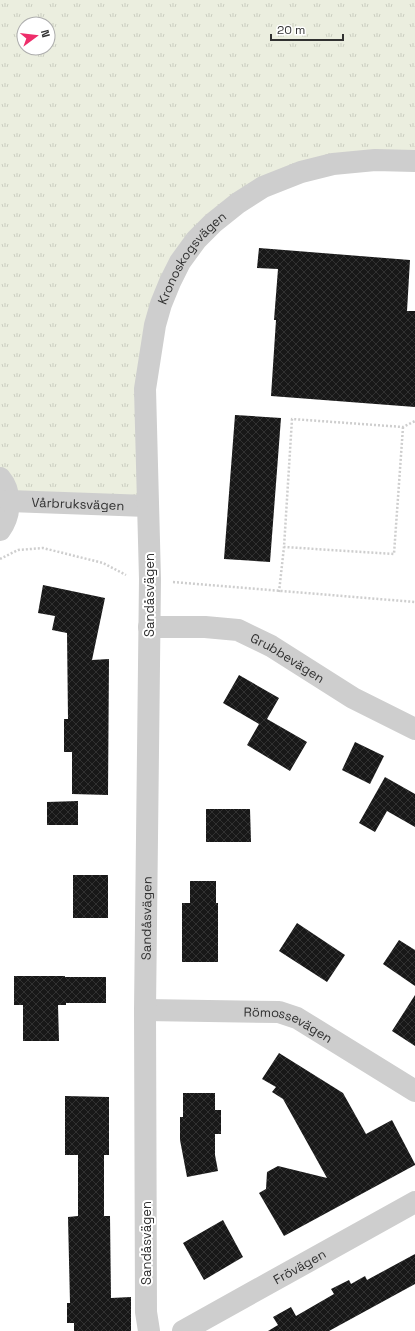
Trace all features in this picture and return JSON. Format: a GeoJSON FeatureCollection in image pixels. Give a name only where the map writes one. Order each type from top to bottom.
{"type":"FeatureCollection","features":[{"type":"Feature","properties":{"kind":"street","name":"Kronoskogsvägen"},"geometry":{"type":"LineString","coordinates":[[147,506],[145,389],[155,325],[161,304],[170,282],[180,262],[196,240],[213,223],[238,203],[263,187],[301,172],[333,164],[375,160],[415,161]]}},
{"type":"Feature","properties":{"kind":"street"},"geometry":{"type":"LineString","coordinates":[[0,478],[4,483],[9,501],[8,514],[0,530]]}},
{"type":"Feature","properties":{"kind":"street","name":"Vårbruksvägen"},"geometry":{"type":"LineString","coordinates":[[9,501],[147,506]]}},
{"type":"Feature","properties":{"kind":"street","name":"Sandåsvägen"},"geometry":{"type":"LineString","coordinates":[[147,506],[150,580],[145,1010],[146,1312],[149,1331]]}},
{"type":"Feature","properties":{"kind":"street","name":"Grubbevägen"},"geometry":{"type":"LineString","coordinates":[[149,627],[205,627],[238,630],[271,646],[353,698],[415,729]]}},
{"type":"Feature","properties":{"kind":"street","name":"Römossevägen"},"geometry":{"type":"LineString","coordinates":[[145,1010],[279,1012],[289,1014],[415,1091]]}},
{"type":"Feature","properties":{"kind":"street","name":"Frövägen"},"geometry":{"type":"LineString","coordinates":[[183,1331],[415,1202]]}},
{"type":"Feature","properties":{"kind":"path"},"geometry":{"type":"LineString","coordinates":[[279,592],[284,547],[292,419],[403,427],[415,421]]}},
{"type":"Feature","properties":{"kind":"path"},"geometry":{"type":"LineString","coordinates":[[284,547],[394,554],[403,427]]}},
{"type":"Feature","properties":{"kind":"path"},"geometry":{"type":"LineString","coordinates":[[0,559],[18,550],[43,548],[103,563],[130,577],[150,580],[279,592],[415,602]]}},
{"type":"Feature","properties":{"kind":"green space"},"geometry":{"type":"Polygon","coordinates":[[[0,0],[415,0],[415,161],[375,160],[238,203],[161,304],[147,506],[9,501],[0,478],[0,0]]]}},
{"type":"Feature","properties":{"kind":"building"},"geometry":{"type":"Polygon","coordinates":[[[259,248],[410,260],[407,311],[415,311],[415,407],[271,396],[278,269],[257,268],[259,248]]]}},
{"type":"Feature","properties":{"kind":"building"},"geometry":{"type":"Polygon","coordinates":[[[235,415],[281,418],[270,562],[224,559],[235,415]]]}},
{"type":"Feature","properties":{"kind":"building"},"geometry":{"type":"Polygon","coordinates":[[[43,585],[105,598],[92,660],[109,659],[108,795],[72,794],[72,752],[64,752],[64,719],[68,719],[67,633],[52,630],[55,616],[38,613],[43,585]]]}},
{"type":"Feature","properties":{"kind":"building"},"geometry":{"type":"Polygon","coordinates":[[[239,675],[279,698],[267,719],[307,742],[290,771],[247,745],[259,724],[223,703],[239,675]]]}},
{"type":"Feature","properties":{"kind":"building"},"geometry":{"type":"Polygon","coordinates":[[[355,742],[384,756],[370,784],[342,770],[355,742]]]}},
{"type":"Feature","properties":{"kind":"building"},"geometry":{"type":"Polygon","coordinates":[[[385,777],[415,794],[415,827],[387,811],[375,832],[359,823],[385,777]]]}},
{"type":"Feature","properties":{"kind":"building"},"geometry":{"type":"Polygon","coordinates":[[[78,801],[78,825],[47,825],[47,802],[78,801]]]}},
{"type":"Feature","properties":{"kind":"building"},"geometry":{"type":"Polygon","coordinates":[[[206,809],[250,809],[251,842],[206,842],[206,809]]]}},
{"type":"Feature","properties":{"kind":"building"},"geometry":{"type":"Polygon","coordinates":[[[73,875],[108,875],[108,918],[73,918],[73,875]]]}},
{"type":"Feature","properties":{"kind":"building"},"geometry":{"type":"Polygon","coordinates":[[[190,881],[216,881],[216,903],[218,903],[218,962],[182,962],[182,903],[190,903],[190,881]]]}},
{"type":"Feature","properties":{"kind":"building"},"geometry":{"type":"Polygon","coordinates":[[[297,923],[345,955],[327,982],[279,951],[297,923]]]}},
{"type":"Feature","properties":{"kind":"building"},"geometry":{"type":"Polygon","coordinates":[[[399,940],[415,950],[415,986],[383,964],[399,940]]]}},
{"type":"Feature","properties":{"kind":"building"},"geometry":{"type":"Polygon","coordinates":[[[14,976],[106,977],[106,1003],[66,1003],[66,1005],[58,1005],[59,1041],[23,1041],[23,1005],[14,1005],[14,976]]]}},
{"type":"Feature","properties":{"kind":"building"},"geometry":{"type":"Polygon","coordinates":[[[415,995],[415,1046],[392,1031],[415,995]]]}},
{"type":"Feature","properties":{"kind":"building"},"geometry":{"type":"Polygon","coordinates":[[[279,1053],[343,1093],[366,1134],[392,1120],[415,1164],[284,1236],[259,1193],[266,1189],[267,1172],[278,1166],[327,1178],[283,1099],[272,1092],[276,1087],[262,1079],[279,1053]]]}},
{"type":"Feature","properties":{"kind":"building"},"geometry":{"type":"Polygon","coordinates":[[[183,1093],[215,1093],[215,1110],[221,1110],[221,1134],[215,1134],[215,1155],[218,1171],[187,1177],[180,1140],[180,1117],[183,1117],[183,1093]]]}},
{"type":"Feature","properties":{"kind":"building"},"geometry":{"type":"Polygon","coordinates":[[[65,1096],[109,1097],[109,1155],[104,1155],[104,1216],[110,1216],[111,1298],[131,1297],[131,1331],[74,1331],[74,1323],[67,1323],[67,1303],[70,1303],[68,1217],[78,1216],[78,1155],[65,1155],[65,1096]]]}},
{"type":"Feature","properties":{"kind":"building"},"geometry":{"type":"Polygon","coordinates":[[[223,1220],[243,1257],[204,1280],[183,1243],[223,1220]]]}},
{"type":"Feature","properties":{"kind":"building"},"geometry":{"type":"Polygon","coordinates":[[[415,1254],[415,1284],[329,1331],[268,1331],[278,1325],[273,1317],[291,1307],[296,1316],[334,1294],[331,1289],[349,1280],[351,1284],[365,1276],[367,1280],[415,1254]]]}}]}
